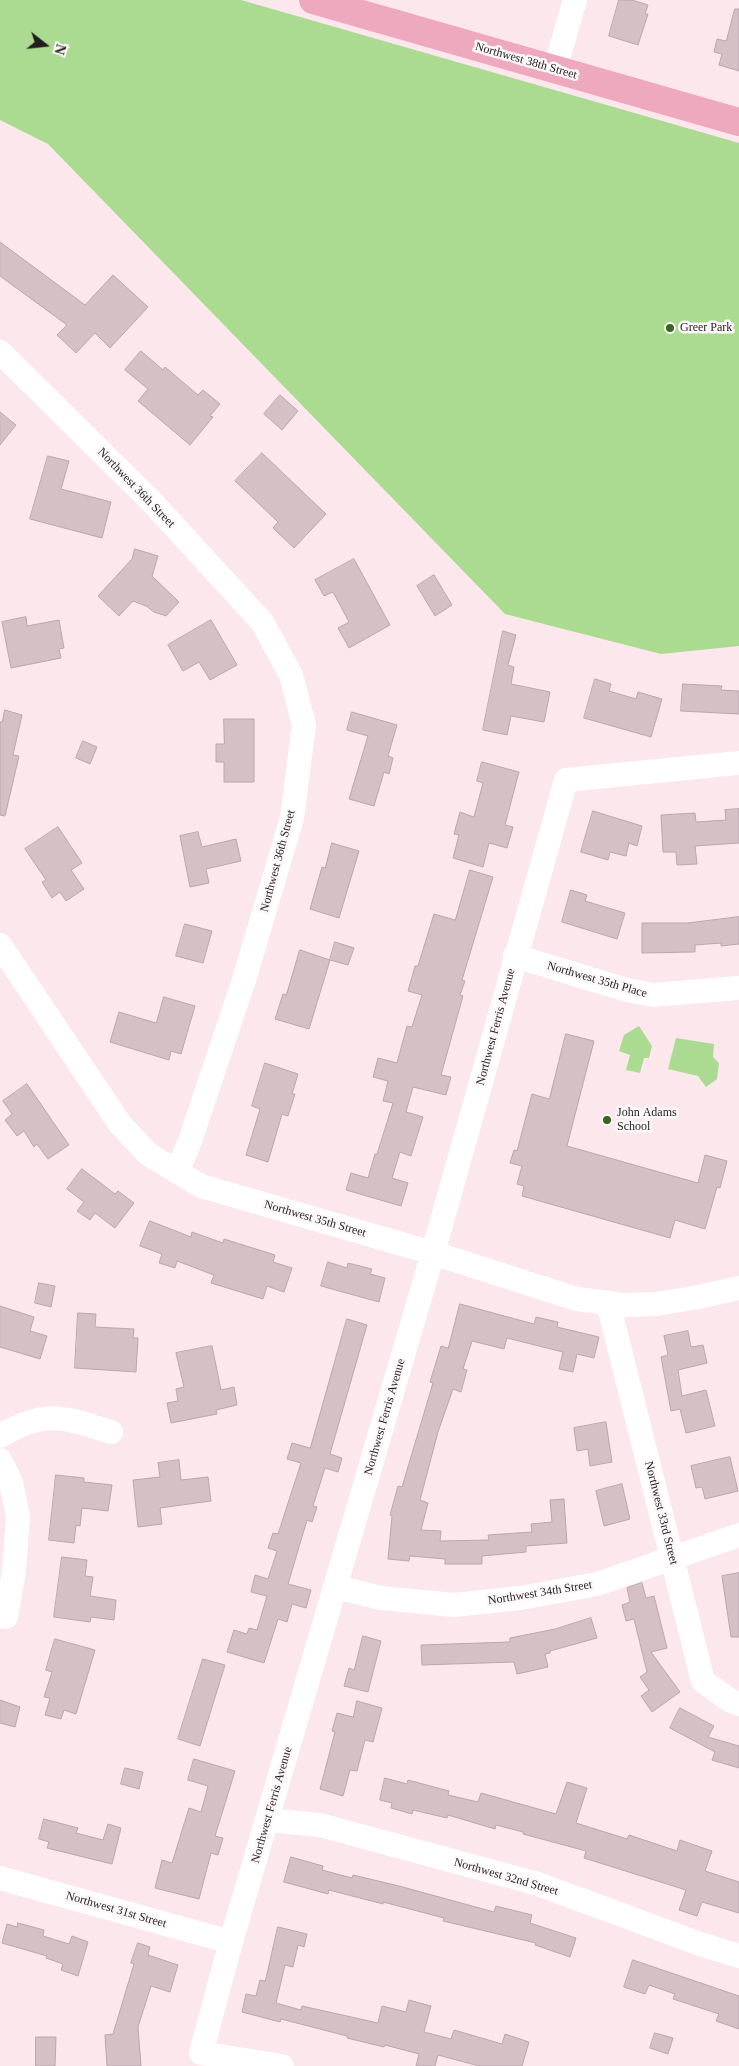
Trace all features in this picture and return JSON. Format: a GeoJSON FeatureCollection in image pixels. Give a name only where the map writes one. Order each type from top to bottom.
{"type":"FeatureCollection","features":[{"type":"Feature","properties":{"kind":"main road","name":"Northwest 38th Street"},"geometry":{"type":"LineString","coordinates":[[331,2],[739,122]]}},
{"type":"Feature","properties":{"kind":"street"},"geometry":{"type":"LineString","coordinates":[[555,69],[575,0]]}},
{"type":"Feature","properties":{"kind":"street","name":"Northwest 36th Street"},"geometry":{"type":"LineString","coordinates":[[0,352],[152,502],[262,622],[291,675],[304,726],[292,818],[244,980],[190,1141],[176,1172]]}},
{"type":"Feature","properties":{"kind":"street","name":"Northwest Ferris Avenue"},"geometry":{"type":"LineString","coordinates":[[282,2066],[201,2052],[433,1253],[566,780],[739,763]]}},
{"type":"Feature","properties":{"kind":"street","name":"Northwest 35th Street"},"geometry":{"type":"LineString","coordinates":[[0,945],[120,1124],[148,1154],[201,1186],[433,1253],[577,1299],[624,1305],[656,1304],[700,1298],[739,1288]]}},
{"type":"Feature","properties":{"kind":"street","name":"Northwest 35th Place"},"geometry":{"type":"LineString","coordinates":[[515,956],[627,990],[653,995],[739,988]]}},
{"type":"Feature","properties":{"kind":"street","name":"Northwest 33rd Street"},"geometry":{"type":"LineString","coordinates":[[608,1303],[703,1681],[731,1701],[739,1704]]}},
{"type":"Feature","properties":{"kind":"street"},"geometry":{"type":"LineString","coordinates":[[0,1436],[14,1428],[44,1417],[71,1419],[111,1432]]}},
{"type":"Feature","properties":{"kind":"street"},"geometry":{"type":"LineString","coordinates":[[0,1460],[11,1482],[18,1516],[14,1572],[3,1616]]}},
{"type":"Feature","properties":{"kind":"street","name":"Northwest 34th Street"},"geometry":{"type":"LineString","coordinates":[[336,1587],[381,1598],[454,1605],[522,1598],[597,1584],[739,1535]]}},
{"type":"Feature","properties":{"kind":"street","name":"Northwest 32nd Street"},"geometry":{"type":"LineString","coordinates":[[268,1820],[320,1825],[538,1884],[700,1944],[739,1956]]}},
{"type":"Feature","properties":{"kind":"street","name":"Northwest 31st Street"},"geometry":{"type":"LineString","coordinates":[[0,1878],[232,1942]]}},
{"type":"Feature","properties":{"kind":"green space","name":"Greer Park"},"geometry":{"type":"Polygon","coordinates":[[[0,0],[241,0],[739,143],[739,646],[661,654],[505,614],[48,144],[0,120],[0,0]]]}},
{"type":"Feature","properties":{"kind":"green space"},"geometry":{"type":"Polygon","coordinates":[[[639,1026],[652,1046],[649,1058],[644,1058],[640,1073],[626,1070],[630,1055],[619,1051],[624,1035],[639,1026]]]}},
{"type":"Feature","properties":{"kind":"green space"},"geometry":{"type":"Polygon","coordinates":[[[676,1038],[714,1044],[713,1057],[719,1063],[717,1079],[706,1087],[698,1076],[668,1069],[676,1038]]]}},
{"type":"Feature","properties":{"kind":"building"},"geometry":{"type":"Polygon","coordinates":[[[619,0],[632,0],[648,5],[645,14],[648,14],[638,45],[609,36],[619,0]]]}},
{"type":"Feature","properties":{"kind":"building"},"geometry":{"type":"Polygon","coordinates":[[[735,9],[739,9],[739,71],[719,65],[722,54],[714,52],[717,39],[726,41],[735,9]]]}},
{"type":"Feature","properties":{"kind":"building"},"geometry":{"type":"Polygon","coordinates":[[[0,242],[85,305],[113,275],[148,307],[110,348],[95,333],[76,353],[57,335],[67,325],[0,276],[0,242]]]}},
{"type":"Feature","properties":{"kind":"building"},"geometry":{"type":"Polygon","coordinates":[[[141,351],[163,370],[165,367],[198,395],[203,390],[220,404],[210,416],[213,417],[190,445],[138,401],[148,389],[125,370],[141,351]]]}},
{"type":"Feature","properties":{"kind":"building"},"geometry":{"type":"Polygon","coordinates":[[[280,395],[298,411],[282,430],[264,414],[280,395]]]}},
{"type":"Feature","properties":{"kind":"building"},"geometry":{"type":"Polygon","coordinates":[[[0,412],[16,425],[0,445],[0,412]]]}},
{"type":"Feature","properties":{"kind":"building"},"geometry":{"type":"Polygon","coordinates":[[[262,453],[326,514],[294,548],[273,528],[278,522],[235,481],[262,453]]]}},
{"type":"Feature","properties":{"kind":"building"},"geometry":{"type":"Polygon","coordinates":[[[48,456],[69,461],[61,489],[111,502],[102,538],[30,519],[48,456]]]}},
{"type":"Feature","properties":{"kind":"building"},"geometry":{"type":"Polygon","coordinates":[[[135,549],[158,556],[152,576],[179,602],[166,616],[133,601],[119,616],[98,596],[132,559],[135,549]]]}},
{"type":"Feature","properties":{"kind":"building"},"geometry":{"type":"Polygon","coordinates":[[[354,559],[390,625],[349,648],[338,628],[349,622],[333,592],[324,596],[315,580],[354,559]]]}},
{"type":"Feature","properties":{"kind":"building"},"geometry":{"type":"Polygon","coordinates":[[[434,575],[452,605],[435,616],[417,586],[434,575]]]}},
{"type":"Feature","properties":{"kind":"building"},"geometry":{"type":"Polygon","coordinates":[[[26,617],[27,626],[59,620],[64,648],[59,649],[61,658],[11,668],[2,622],[26,617]]]}},
{"type":"Feature","properties":{"kind":"building"},"geometry":{"type":"Polygon","coordinates":[[[211,620],[237,665],[210,680],[199,662],[183,671],[168,645],[211,620]]]}},
{"type":"Feature","properties":{"kind":"building"},"geometry":{"type":"Polygon","coordinates":[[[503,631],[516,635],[508,665],[514,667],[511,684],[550,692],[544,722],[511,716],[507,735],[483,730],[503,631]]]}},
{"type":"Feature","properties":{"kind":"building"},"geometry":{"type":"Polygon","coordinates":[[[595,679],[611,684],[609,691],[636,699],[638,692],[662,699],[651,737],[584,718],[595,679]]]}},
{"type":"Feature","properties":{"kind":"building"},"geometry":{"type":"Polygon","coordinates":[[[683,684],[722,686],[721,690],[739,691],[739,714],[681,711],[683,684]]]}},
{"type":"Feature","properties":{"kind":"building"},"geometry":{"type":"Polygon","coordinates":[[[5,710],[22,715],[13,755],[19,756],[5,816],[0,815],[0,722],[2,722],[5,710]]]}},
{"type":"Feature","properties":{"kind":"building"},"geometry":{"type":"Polygon","coordinates":[[[352,712],[397,725],[388,756],[393,758],[389,774],[384,772],[374,806],[349,799],[368,736],[347,730],[352,712]]]}},
{"type":"Feature","properties":{"kind":"building"},"geometry":{"type":"Polygon","coordinates":[[[224,719],[254,719],[254,782],[224,782],[224,762],[216,762],[216,744],[224,744],[224,719]]]}},
{"type":"Feature","properties":{"kind":"building"},"geometry":{"type":"Polygon","coordinates":[[[83,741],[97,747],[90,764],[76,758],[83,741]]]}},
{"type":"Feature","properties":{"kind":"building"},"geometry":{"type":"Polygon","coordinates":[[[482,762],[519,772],[505,825],[513,827],[507,848],[489,843],[483,867],[453,858],[459,835],[454,834],[460,812],[474,817],[483,783],[477,781],[482,762]]]}},
{"type":"Feature","properties":{"kind":"building"},"geometry":{"type":"Polygon","coordinates":[[[739,809],[739,843],[695,846],[697,864],[677,865],[676,852],[663,852],[661,815],[695,813],[696,822],[726,820],[725,810],[739,809]]]}},
{"type":"Feature","properties":{"kind":"building"},"geometry":{"type":"Polygon","coordinates":[[[593,811],[642,826],[637,846],[629,843],[626,856],[610,852],[608,860],[581,852],[593,811]]]}},
{"type":"Feature","properties":{"kind":"building"},"geometry":{"type":"Polygon","coordinates":[[[58,827],[82,863],[71,870],[84,889],[66,901],[60,892],[52,898],[42,882],[46,880],[25,849],[58,827]]]}},
{"type":"Feature","properties":{"kind":"building"},"geometry":{"type":"Polygon","coordinates":[[[198,832],[202,847],[236,839],[241,861],[206,869],[209,883],[190,887],[180,836],[198,832]]]}},
{"type":"Feature","properties":{"kind":"building"},"geometry":{"type":"Polygon","coordinates":[[[332,843],[359,851],[339,918],[310,909],[322,867],[325,868],[332,843]]]}},
{"type":"Feature","properties":{"kind":"building"},"geometry":{"type":"Polygon","coordinates":[[[470,870],[493,877],[462,980],[465,981],[460,995],[463,996],[441,1075],[451,1077],[446,1095],[413,1087],[406,1112],[423,1117],[411,1156],[400,1152],[392,1178],[408,1183],[401,1206],[346,1190],[351,1173],[368,1178],[393,1103],[383,1101],[388,1081],[373,1077],[378,1058],[397,1063],[407,1026],[412,1027],[422,995],[408,991],[434,914],[455,920],[470,870]]]}},
{"type":"Feature","properties":{"kind":"building"},"geometry":{"type":"Polygon","coordinates":[[[571,890],[587,895],[585,901],[625,913],[617,939],[562,922],[571,890]]]}},
{"type":"Feature","properties":{"kind":"building"},"geometry":{"type":"Polygon","coordinates":[[[739,917],[739,944],[721,946],[721,943],[695,945],[695,952],[642,953],[642,923],[687,923],[739,917]]]}},
{"type":"Feature","properties":{"kind":"building"},"geometry":{"type":"Polygon","coordinates":[[[185,924],[212,931],[203,963],[176,956],[185,924]]]}},
{"type":"Feature","properties":{"kind":"building"},"geometry":{"type":"Polygon","coordinates":[[[335,942],[354,948],[348,965],[330,960],[335,942]]]}},
{"type":"Feature","properties":{"kind":"building"},"geometry":{"type":"Polygon","coordinates":[[[300,950],[330,960],[309,1029],[275,1019],[283,994],[286,995],[300,950]]]}},
{"type":"Feature","properties":{"kind":"building"},"geometry":{"type":"Polygon","coordinates":[[[164,997],[195,1006],[181,1054],[171,1051],[169,1060],[110,1042],[119,1012],[156,1023],[164,997]]]}},
{"type":"Feature","properties":{"kind":"building"},"geometry":{"type":"Polygon","coordinates":[[[566,1034],[594,1041],[567,1146],[698,1183],[705,1155],[727,1161],[720,1188],[717,1187],[705,1229],[675,1220],[670,1238],[522,1196],[524,1186],[517,1184],[522,1166],[510,1163],[514,1150],[517,1151],[532,1094],[549,1099],[566,1034]]]}},
{"type":"Feature","properties":{"kind":"building"},"geometry":{"type":"Polygon","coordinates":[[[265,1063],[298,1074],[292,1094],[295,1094],[288,1116],[282,1114],[268,1162],[246,1155],[260,1109],[252,1106],[265,1063]]]}},
{"type":"Feature","properties":{"kind":"building"},"geometry":{"type":"Polygon","coordinates":[[[27,1084],[69,1145],[48,1159],[37,1144],[34,1147],[24,1131],[17,1136],[5,1120],[12,1114],[3,1101],[27,1084]]]}},
{"type":"Feature","properties":{"kind":"building"},"geometry":{"type":"Polygon","coordinates":[[[82,1169],[115,1194],[118,1191],[134,1203],[115,1228],[95,1213],[90,1220],[77,1211],[84,1202],[67,1189],[82,1169]]]}},
{"type":"Feature","properties":{"kind":"building"},"geometry":{"type":"Polygon","coordinates":[[[150,1221],[191,1237],[192,1232],[223,1243],[224,1239],[275,1255],[273,1262],[292,1268],[284,1292],[267,1286],[263,1299],[211,1283],[214,1275],[177,1261],[175,1268],[159,1263],[162,1254],[140,1246],[150,1221]]]}},
{"type":"Feature","properties":{"kind":"building"},"geometry":{"type":"Polygon","coordinates":[[[328,1262],[347,1268],[348,1263],[372,1269],[370,1274],[385,1278],[379,1302],[321,1286],[328,1262]]]}},
{"type":"Feature","properties":{"kind":"building"},"geometry":{"type":"Polygon","coordinates":[[[39,1283],[55,1286],[51,1307],[35,1303],[39,1283]]]}},
{"type":"Feature","properties":{"kind":"building"},"geometry":{"type":"Polygon","coordinates":[[[460,1304],[534,1324],[536,1317],[558,1322],[557,1327],[599,1337],[594,1358],[577,1354],[573,1372],[559,1369],[563,1352],[507,1338],[504,1349],[472,1341],[463,1369],[467,1370],[461,1392],[453,1389],[438,1432],[420,1500],[428,1503],[421,1530],[441,1531],[440,1541],[489,1540],[488,1535],[532,1532],[531,1524],[552,1522],[550,1500],[564,1499],[567,1543],[526,1546],[526,1552],[482,1556],[482,1564],[445,1564],[445,1559],[410,1556],[409,1561],[388,1559],[392,1516],[390,1515],[398,1486],[402,1487],[433,1383],[430,1382],[441,1346],[448,1348],[460,1304]]]}},
{"type":"Feature","properties":{"kind":"building"},"geometry":{"type":"Polygon","coordinates":[[[0,1306],[34,1317],[30,1331],[47,1336],[40,1359],[0,1347],[0,1306]]]}},
{"type":"Feature","properties":{"kind":"building"},"geometry":{"type":"Polygon","coordinates":[[[78,1313],[96,1314],[95,1327],[134,1329],[133,1338],[138,1338],[136,1372],[75,1368],[78,1313]]]}},
{"type":"Feature","properties":{"kind":"building"},"geometry":{"type":"Polygon","coordinates":[[[347,1319],[367,1325],[330,1454],[342,1458],[338,1472],[325,1468],[313,1506],[317,1507],[312,1522],[307,1520],[288,1584],[311,1590],[306,1608],[292,1604],[287,1622],[278,1619],[264,1663],[227,1652],[234,1630],[247,1634],[249,1628],[257,1630],[267,1596],[251,1592],[255,1575],[268,1579],[277,1551],[268,1548],[273,1533],[278,1534],[301,1463],[287,1459],[292,1443],[310,1448],[347,1319]]]}},
{"type":"Feature","properties":{"kind":"building"},"geometry":{"type":"Polygon","coordinates":[[[688,1331],[691,1347],[703,1345],[707,1363],[678,1370],[682,1396],[706,1390],[715,1426],[686,1433],[680,1409],[671,1411],[661,1357],[668,1355],[664,1336],[688,1331]]]}},
{"type":"Feature","properties":{"kind":"building"},"geometry":{"type":"Polygon","coordinates":[[[212,1346],[221,1390],[234,1387],[237,1405],[216,1410],[217,1414],[171,1423],[167,1403],[178,1401],[176,1389],[184,1387],[176,1353],[212,1346]]]}},
{"type":"Feature","properties":{"kind":"building"},"geometry":{"type":"Polygon","coordinates":[[[606,1422],[612,1462],[590,1466],[588,1449],[577,1451],[574,1428],[606,1422]]]}},
{"type":"Feature","properties":{"kind":"building"},"geometry":{"type":"Polygon","coordinates":[[[730,1457],[738,1491],[705,1499],[702,1487],[696,1488],[691,1466],[730,1457]]]}},
{"type":"Feature","properties":{"kind":"building"},"geometry":{"type":"Polygon","coordinates":[[[179,1460],[181,1480],[208,1477],[211,1501],[160,1508],[162,1524],[138,1527],[133,1480],[160,1477],[158,1463],[179,1460]]]}},
{"type":"Feature","properties":{"kind":"building"},"geometry":{"type":"Polygon","coordinates":[[[56,1475],[84,1478],[84,1482],[112,1485],[108,1511],[82,1508],[80,1526],[76,1525],[74,1543],[49,1540],[56,1475]]]}},
{"type":"Feature","properties":{"kind":"building"},"geometry":{"type":"Polygon","coordinates":[[[622,1484],[630,1519],[604,1526],[596,1491],[622,1484]]]}},
{"type":"Feature","properties":{"kind":"building"},"geometry":{"type":"Polygon","coordinates":[[[62,1557],[87,1560],[85,1576],[93,1577],[90,1596],[116,1600],[114,1620],[91,1617],[90,1622],[54,1617],[62,1557]]]}},
{"type":"Feature","properties":{"kind":"building"},"geometry":{"type":"Polygon","coordinates":[[[739,1573],[739,1637],[731,1637],[722,1576],[739,1573]]]}},
{"type":"Feature","properties":{"kind":"building"},"geometry":{"type":"Polygon","coordinates":[[[642,1583],[646,1598],[654,1596],[667,1648],[651,1652],[680,1692],[652,1712],[641,1696],[649,1690],[640,1677],[647,1672],[634,1619],[626,1621],[622,1605],[630,1602],[627,1588],[642,1583]]]}},
{"type":"Feature","properties":{"kind":"building"},"geometry":{"type":"Polygon","coordinates":[[[591,1618],[597,1638],[550,1651],[550,1653],[545,1654],[548,1667],[517,1674],[514,1662],[422,1665],[421,1645],[510,1642],[510,1638],[555,1629],[591,1618]]]}},
{"type":"Feature","properties":{"kind":"building"},"geometry":{"type":"Polygon","coordinates":[[[363,1636],[381,1641],[368,1692],[344,1686],[349,1668],[354,1670],[363,1636]]]}},
{"type":"Feature","properties":{"kind":"building"},"geometry":{"type":"Polygon","coordinates":[[[55,1639],[95,1650],[76,1714],[64,1710],[61,1719],[45,1715],[50,1698],[44,1697],[52,1672],[46,1670],[55,1639]]]}},
{"type":"Feature","properties":{"kind":"building"},"geometry":{"type":"Polygon","coordinates":[[[203,1659],[225,1665],[200,1746],[178,1739],[203,1659]]]}},
{"type":"Feature","properties":{"kind":"building"},"geometry":{"type":"Polygon","coordinates":[[[0,1700],[20,1707],[15,1727],[0,1723],[0,1700]]]}},
{"type":"Feature","properties":{"kind":"building"},"geometry":{"type":"Polygon","coordinates":[[[357,1701],[382,1708],[373,1742],[365,1740],[357,1771],[350,1770],[343,1796],[320,1789],[335,1732],[332,1731],[337,1713],[353,1717],[357,1701]]]}},
{"type":"Feature","properties":{"kind":"building"},"geometry":{"type":"Polygon","coordinates":[[[680,1708],[714,1726],[708,1737],[739,1746],[739,1768],[712,1760],[715,1752],[670,1728],[680,1708]]]}},
{"type":"Feature","properties":{"kind":"building"},"geometry":{"type":"Polygon","coordinates":[[[194,1759],[235,1771],[215,1836],[223,1838],[218,1855],[211,1853],[199,1899],[155,1888],[162,1860],[172,1863],[189,1808],[201,1812],[208,1786],[188,1780],[194,1759]]]}},
{"type":"Feature","properties":{"kind":"building"},"geometry":{"type":"Polygon","coordinates":[[[125,1768],[143,1772],[139,1789],[121,1784],[125,1768]]]}},
{"type":"Feature","properties":{"kind":"building"},"geometry":{"type":"Polygon","coordinates":[[[385,1778],[407,1784],[408,1780],[449,1791],[448,1795],[478,1802],[481,1793],[556,1814],[567,1782],[587,1788],[576,1823],[627,1839],[629,1835],[677,1851],[680,1840],[712,1851],[705,1871],[739,1882],[739,1913],[702,1902],[697,1916],[679,1910],[686,1890],[584,1858],[586,1851],[496,1825],[495,1829],[448,1815],[447,1818],[413,1810],[412,1814],[391,1808],[392,1803],[380,1800],[385,1778]]]}},
{"type":"Feature","properties":{"kind":"building"},"geometry":{"type":"Polygon","coordinates":[[[44,1819],[78,1828],[76,1833],[103,1840],[108,1824],[121,1828],[112,1864],[47,1848],[49,1842],[39,1839],[44,1819]]]}},
{"type":"Feature","properties":{"kind":"building"},"geometry":{"type":"Polygon","coordinates":[[[291,1857],[323,1866],[322,1870],[352,1878],[353,1875],[399,1886],[494,1912],[496,1906],[532,1915],[530,1923],[576,1938],[570,1957],[535,1945],[536,1943],[443,1921],[444,1918],[383,1902],[383,1904],[329,1890],[328,1894],[284,1882],[291,1857]]]}},
{"type":"Feature","properties":{"kind":"building"},"geometry":{"type":"Polygon","coordinates":[[[18,1923],[44,1930],[43,1936],[69,1944],[72,1936],[88,1942],[78,1976],[61,1970],[63,1964],[46,1958],[47,1956],[2,1943],[7,1924],[17,1927],[18,1923]]]}},
{"type":"Feature","properties":{"kind":"building"},"geometry":{"type":"Polygon","coordinates":[[[278,1927],[307,1934],[304,1947],[298,1945],[293,1967],[285,1965],[276,2003],[301,2010],[302,2006],[378,2023],[382,2006],[406,2012],[409,2000],[431,2006],[424,2032],[451,2039],[454,2030],[502,2044],[505,2034],[529,2042],[522,2066],[479,2066],[438,2055],[435,2066],[416,2066],[419,2054],[347,2038],[347,2036],[281,2019],[280,2022],[242,2012],[246,1994],[256,1996],[260,1980],[265,1981],[278,1927]]]}},
{"type":"Feature","properties":{"kind":"building"},"geometry":{"type":"Polygon","coordinates":[[[138,1943],[150,1947],[148,1955],[178,1965],[170,1992],[151,1986],[138,2027],[141,2066],[107,2066],[105,2035],[113,2034],[134,1964],[131,1963],[138,1943]]]}},
{"type":"Feature","properties":{"kind":"building"},"geometry":{"type":"Polygon","coordinates":[[[633,1960],[739,1996],[739,2029],[716,2021],[719,2014],[673,1999],[675,1994],[649,1985],[645,1994],[624,1987],[633,1960]]]}},
{"type":"Feature","properties":{"kind":"building"},"geometry":{"type":"Polygon","coordinates":[[[655,2033],[673,2038],[668,2054],[650,2048],[655,2033]]]}},
{"type":"Feature","properties":{"kind":"building"},"geometry":{"type":"Polygon","coordinates":[[[36,2037],[56,2037],[55,2066],[36,2066],[36,2037]]]}},
{"type":"Feature","properties":{"kind":"place","name":"Greer Park"},"geometry":{"type":"Point","coordinates":[670,328]}},
{"type":"Feature","properties":{"kind":"place","name":"John Adams School"},"geometry":{"type":"Point","coordinates":[607,1120]}}]}
